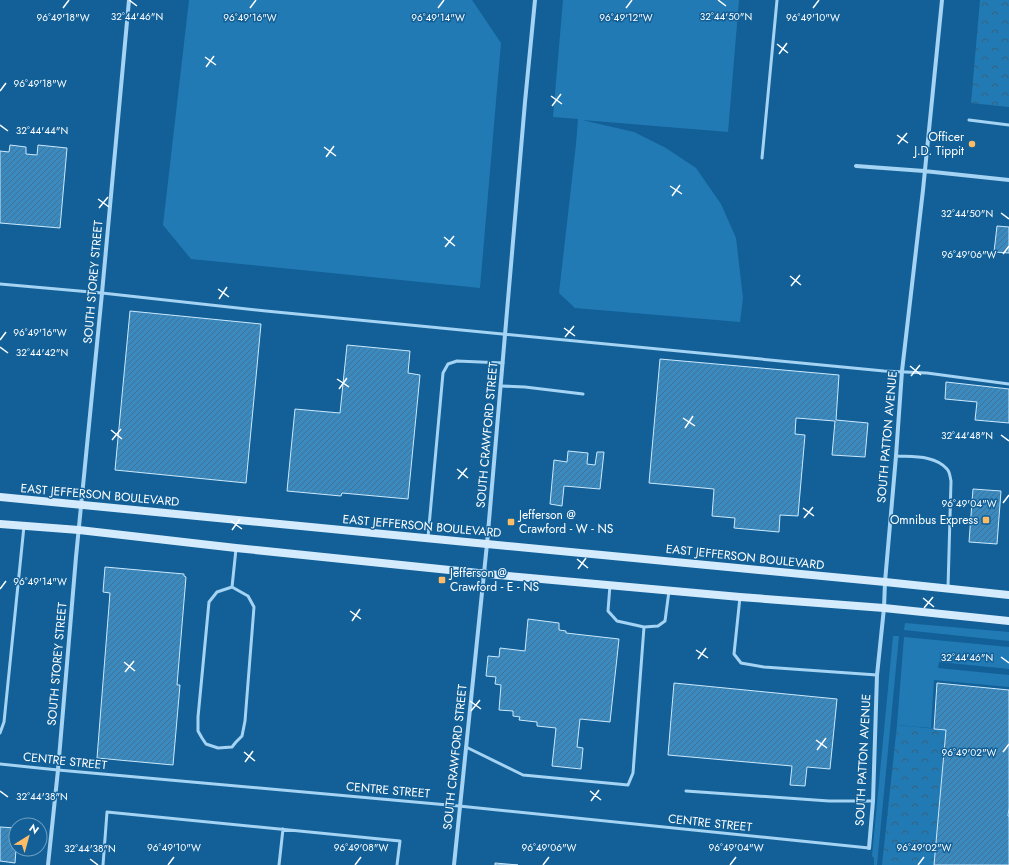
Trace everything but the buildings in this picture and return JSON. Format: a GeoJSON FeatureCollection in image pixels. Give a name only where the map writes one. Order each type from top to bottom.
{"type":"FeatureCollection","features":[{"type":"Feature","properties":{"kind":"main road","name":"EAST JEFFERSON BOULEVARD"},"geometry":{"type":"LineString","coordinates":[[0,497],[885,582],[1009,596]]}},
{"type":"Feature","properties":{"kind":"main road"},"geometry":{"type":"LineString","coordinates":[[0,524],[79,530],[484,574],[669,591],[884,608],[1009,621]]}},
{"type":"Feature","properties":{"kind":"street","name":"SOUTH STOREY STREET"},"geometry":{"type":"LineString","coordinates":[[48,865],[129,0]]}},
{"type":"Feature","properties":{"kind":"street","name":"SOUTH CRAWFORD STREET"},"geometry":{"type":"LineString","coordinates":[[454,865],[487,544],[535,0]]}},
{"type":"Feature","properties":{"kind":"street","name":"SOUTH PATTON AVENUE"},"geometry":{"type":"LineString","coordinates":[[869,848],[873,801],[877,675],[884,608],[902,371],[942,0]]}},
{"type":"Feature","properties":{"kind":"street"},"geometry":{"type":"LineString","coordinates":[[856,166],[924,171],[1009,180]]}},
{"type":"Feature","properties":{"kind":"lane"},"geometry":{"type":"LineString","coordinates":[[762,158],[777,0]]}},
{"type":"Feature","properties":{"kind":"lane"},"geometry":{"type":"LineString","coordinates":[[969,120],[1009,125]]}},
{"type":"Feature","properties":{"kind":"lane"},"geometry":{"type":"LineString","coordinates":[[0,284],[884,371],[927,373],[1009,384]]}},
{"type":"Feature","properties":{"kind":"lane"},"geometry":{"type":"LineString","coordinates":[[428,539],[443,373],[448,364],[457,361],[503,363]]}},
{"type":"Feature","properties":{"kind":"lane"},"geometry":{"type":"LineString","coordinates":[[501,386],[525,387],[583,394]]}},
{"type":"Feature","properties":{"kind":"lane"},"geometry":{"type":"LineString","coordinates":[[896,456],[927,458],[941,464],[948,470],[951,481],[948,590]]}},
{"type":"Feature","properties":{"kind":"lane"},"geometry":{"type":"LineString","coordinates":[[0,733],[4,722],[24,526]]}},
{"type":"Feature","properties":{"kind":"lane"},"geometry":{"type":"LineString","coordinates":[[232,587],[236,548]]}},
{"type":"Feature","properties":{"kind":"lane"},"geometry":{"type":"LineString","coordinates":[[610,585],[608,611],[617,621],[644,626],[658,626],[665,621],[669,591]]}},
{"type":"Feature","properties":{"kind":"lane"},"geometry":{"type":"LineString","coordinates":[[232,587],[248,596],[254,607],[245,721],[242,736],[232,747],[218,748],[206,744],[202,738],[198,731],[198,716],[209,602],[217,592],[232,587]]}},
{"type":"Feature","properties":{"kind":"lane"},"geometry":{"type":"LineString","coordinates":[[740,597],[734,654],[741,663],[764,667],[877,675]]}},
{"type":"Feature","properties":{"kind":"lane"},"geometry":{"type":"LineString","coordinates":[[466,747],[523,775],[628,785],[634,773],[644,626]]}},
{"type":"Feature","properties":{"kind":"lane","name":"CENTRE STREET"},"geometry":{"type":"LineString","coordinates":[[0,764],[460,806],[869,848]]}},
{"type":"Feature","properties":{"kind":"lane"},"geometry":{"type":"LineString","coordinates":[[686,790],[829,801],[873,801]]}},
{"type":"Feature","properties":{"kind":"lane"},"geometry":{"type":"LineString","coordinates":[[103,865],[107,812],[400,841],[397,865]]}},
{"type":"Feature","properties":{"kind":"lane"},"geometry":{"type":"LineString","coordinates":[[279,865],[283,829]]}},
{"type":"Feature","properties":{"kind":"green space"},"geometry":{"type":"Polygon","coordinates":[[[189,0],[472,0],[501,43],[480,288],[191,259],[163,225],[189,0]]]}},
{"type":"Feature","properties":{"kind":"green space"},"geometry":{"type":"Polygon","coordinates":[[[563,0],[739,0],[728,132],[582,120],[634,132],[666,148],[696,168],[721,204],[736,238],[743,298],[740,322],[575,308],[559,293],[578,119],[553,117],[563,0]]]}},
{"type":"Feature","properties":{"kind":"green space"},"geometry":{"type":"Polygon","coordinates":[[[980,0],[1009,0],[1009,107],[971,103],[980,0]]]}},
{"type":"Feature","properties":{"kind":"green space"},"geometry":{"type":"Polygon","coordinates":[[[905,623],[1009,632],[1009,641],[904,630],[905,623]]]}},
{"type":"Feature","properties":{"kind":"green space"},"geometry":{"type":"Polygon","coordinates":[[[893,636],[899,636],[877,865],[874,865],[874,858],[872,856],[893,636]]]}},
{"type":"Feature","properties":{"kind":"green space"},"geometry":{"type":"Polygon","coordinates":[[[904,637],[1009,647],[1009,669],[939,662],[938,668],[1009,675],[1009,687],[934,680],[931,728],[897,725],[904,637]]]}},
{"type":"Feature","properties":{"kind":"green space"},"geometry":{"type":"Polygon","coordinates":[[[897,725],[946,730],[934,865],[882,865],[897,725]]]}},
{"type":"Feature","properties":{"kind":"place","name":"Officer J.D. Tippit"},"geometry":{"type":"Point","coordinates":[972,144]}},
{"type":"Feature","properties":{"kind":"place","name":"Omnibus Express"},"geometry":{"type":"Point","coordinates":[986,520]}},
{"type":"Feature","properties":{"kind":"place","name":"Jefferson @ Crawford - W - NS"},"geometry":{"type":"Point","coordinates":[511,522]}},
{"type":"Feature","properties":{"kind":"place","name":"Jefferson @ Crawford - E - NS"},"geometry":{"type":"Point","coordinates":[442,580]}}]}
